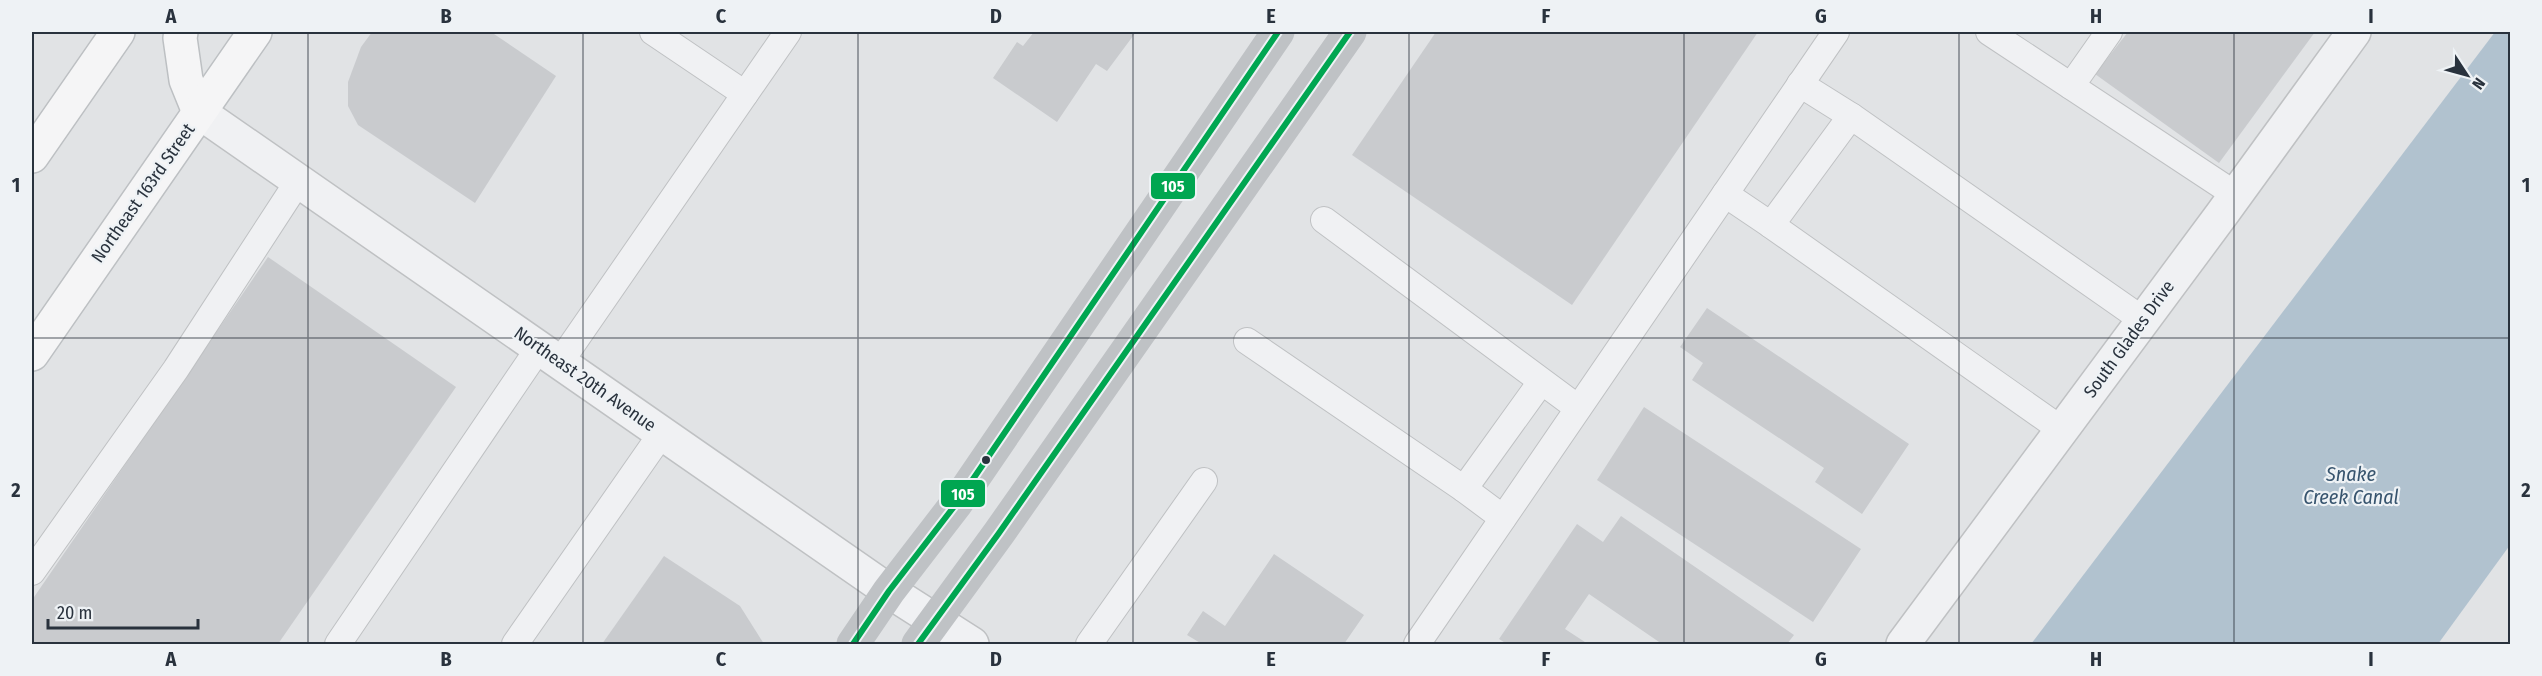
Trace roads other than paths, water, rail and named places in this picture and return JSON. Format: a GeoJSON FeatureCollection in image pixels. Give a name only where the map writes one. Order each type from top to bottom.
{"type":"FeatureCollection","features":[{"type":"Feature","properties":{"kind":"main road"},"geometry":{"type":"LineString","coordinates":[[32,156],[117,32]]}},
{"type":"Feature","properties":{"kind":"main road"},"geometry":{"type":"LineString","coordinates":[[181,32],[186,80],[199,112]]}},
{"type":"Feature","properties":{"kind":"main road","name":"Northeast 163rd Street"},"geometry":{"type":"LineString","coordinates":[[32,354],[255,32]]}},
{"type":"Feature","properties":{"kind":"street"},"geometry":{"type":"LineString","coordinates":[[853,645],[889,591],[956,504],[1278,32]]}},
{"type":"Feature","properties":{"kind":"street"},"geometry":{"type":"LineString","coordinates":[[926,632],[999,533],[1350,32]]}},
{"type":"Feature","properties":{"kind":"street","name":"South Glades Drive"},"geometry":{"type":"LineString","coordinates":[[1903,645],[2354,32]]}},
{"type":"Feature","properties":{"kind":"street","name":"Northeast 20th Avenue"},"geometry":{"type":"LineString","coordinates":[[199,112],[889,591],[926,632],[972,645]]}},
{"type":"Feature","properties":{"kind":"lane"},"geometry":{"type":"LineString","coordinates":[[653,32],[745,93]]}},
{"type":"Feature","properties":{"kind":"lane"},"geometry":{"type":"LineString","coordinates":[[338,645],[788,32]]}},
{"type":"Feature","properties":{"kind":"lane"},"geometry":{"type":"LineString","coordinates":[[1417,645],[1836,32]]}},
{"type":"Feature","properties":{"kind":"lane"},"geometry":{"type":"LineString","coordinates":[[1989,32],[2235,195]]}},
{"type":"Feature","properties":{"kind":"lane"},"geometry":{"type":"LineString","coordinates":[[2071,86],[2109,32]]}},
{"type":"Feature","properties":{"kind":"lane"},"geometry":{"type":"LineString","coordinates":[[1800,84],[1851,116],[2143,320]]}},
{"type":"Feature","properties":{"kind":"lane"},"geometry":{"type":"LineString","coordinates":[[1771,225],[1851,116]]}},
{"type":"Feature","properties":{"kind":"lane"},"geometry":{"type":"LineString","coordinates":[[32,573],[176,369],[299,180]]}},
{"type":"Feature","properties":{"kind":"lane"},"geometry":{"type":"LineString","coordinates":[[1725,194],[2062,430]]}},
{"type":"Feature","properties":{"kind":"lane"},"geometry":{"type":"LineString","coordinates":[[1324,220],[1578,408]]}},
{"type":"Feature","properties":{"kind":"lane"},"geometry":{"type":"LineString","coordinates":[[1247,341],[1503,518]]}},
{"type":"Feature","properties":{"kind":"lane"},"geometry":{"type":"LineString","coordinates":[[1464,489],[1540,381]]}},
{"type":"Feature","properties":{"kind":"lane"},"geometry":{"type":"LineString","coordinates":[[515,645],[662,433]]}},
{"type":"Feature","properties":{"kind":"lane"},"geometry":{"type":"LineString","coordinates":[[1089,645],[1204,481]]}},
{"type":"Feature","properties":{"kind":"water","name":"Snake Creek Canal"},"geometry":{"type":"Polygon","coordinates":[[[2495,32],[2510,32],[2510,545],[2438,644],[2031,644],[2495,32]]]}}]}
